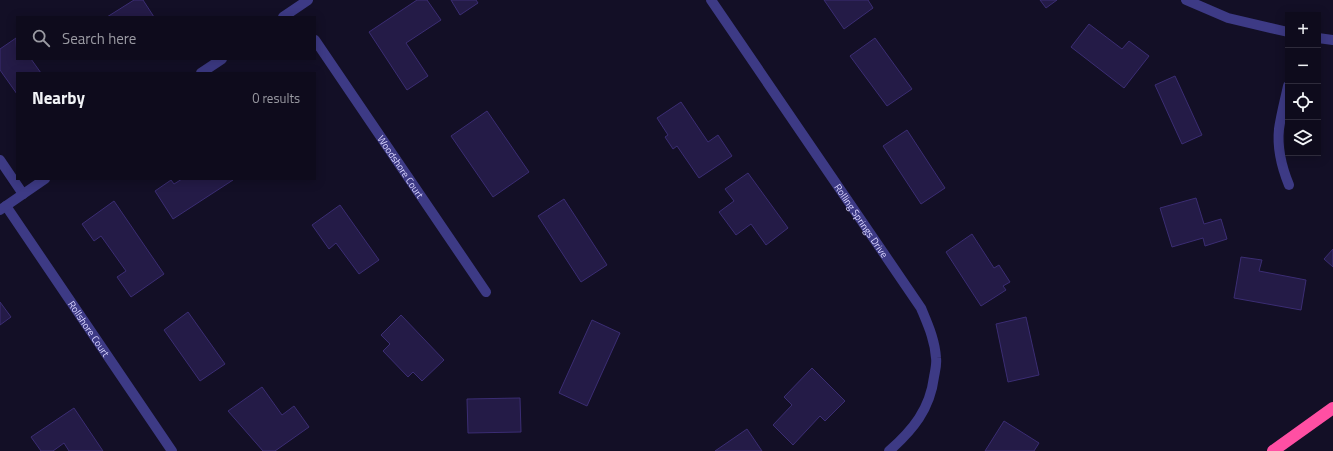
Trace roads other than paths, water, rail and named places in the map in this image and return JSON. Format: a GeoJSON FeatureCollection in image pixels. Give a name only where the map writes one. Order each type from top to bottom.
{"type":"FeatureCollection","features":[{"type":"Feature","properties":{"kind":"highway"},"geometry":{"type":"LineString","coordinates":[[1273,451],[1333,408]]}},
{"type":"Feature","properties":{"kind":"street"},"geometry":{"type":"LineString","coordinates":[[286,16],[296,13],[308,0]]}},
{"type":"Feature","properties":{"kind":"street","name":"Rolling Springs Drive"},"geometry":{"type":"LineString","coordinates":[[711,0],[921,308],[932,335],[937,360],[932,391],[924,410],[913,428],[889,451]]}},
{"type":"Feature","properties":{"kind":"street"},"geometry":{"type":"LineString","coordinates":[[1186,0],[1228,18],[1285,31]]}},
{"type":"Feature","properties":{"kind":"street"},"geometry":{"type":"LineString","coordinates":[[1321,38],[1333,40]]}},
{"type":"Feature","properties":{"kind":"street","name":"Woodshore Court"},"geometry":{"type":"LineString","coordinates":[[316,41],[486,292]]}},
{"type":"Feature","properties":{"kind":"street"},"geometry":{"type":"LineString","coordinates":[[202,72],[220,60]]}},
{"type":"Feature","properties":{"kind":"street"},"geometry":{"type":"LineString","coordinates":[[1285,101],[1279,130],[1280,155],[1289,185]]}},
{"type":"Feature","properties":{"kind":"street"},"geometry":{"type":"LineString","coordinates":[[0,160],[23,194]]}},
{"type":"Feature","properties":{"kind":"street"},"geometry":{"type":"LineString","coordinates":[[3,208],[44,180]]}},
{"type":"Feature","properties":{"kind":"street","name":"Rollshore Court"},"geometry":{"type":"LineString","coordinates":[[3,208],[172,451]]}}]}
